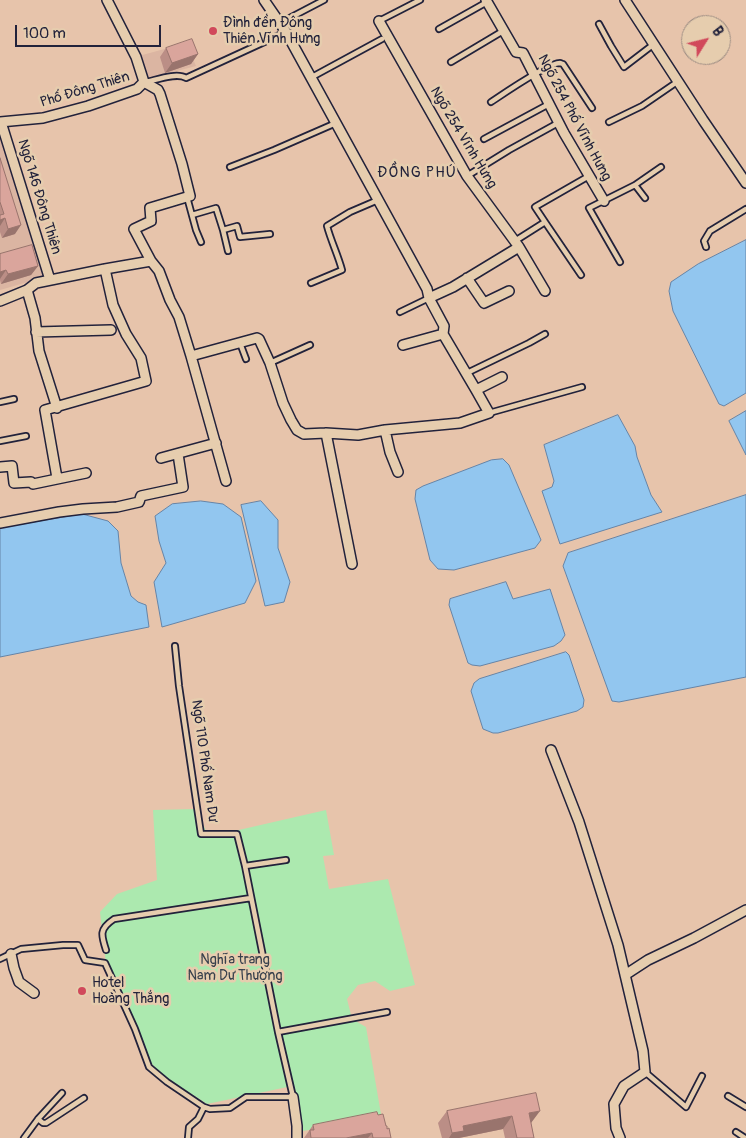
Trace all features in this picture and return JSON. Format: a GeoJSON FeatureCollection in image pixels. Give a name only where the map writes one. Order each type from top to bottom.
{"type":"FeatureCollection","features":[{"type":"Feature","properties":{"kind":"street","name":"Phố Đông Thiên"},"geometry":{"type":"LineString","coordinates":[[1,122],[43,118],[88,106],[137,89],[144,82],[136,56],[107,0]]}},
{"type":"Feature","properties":{"kind":"street"},"geometry":{"type":"LineString","coordinates":[[191,356],[259,338],[270,363],[283,403],[297,430],[304,434],[358,435],[385,430],[460,423],[489,413],[443,334],[444,326],[429,298],[428,289],[336,124],[312,77],[286,32],[264,0]]}},
{"type":"Feature","properties":{"kind":"street"},"geometry":{"type":"LineString","coordinates":[[625,0],[746,183]]}},
{"type":"Feature","properties":{"kind":"street","name":"Ngõ 254 Phố Vĩnh Hưng"},"geometry":{"type":"LineString","coordinates":[[487,1],[516,52],[523,53],[558,123],[604,201]]}},
{"type":"Feature","properties":{"kind":"street","name":"Ngõ 254 Vĩnh Hưng"},"geometry":{"type":"LineString","coordinates":[[378,21],[467,176],[517,244],[545,291]]}},
{"type":"Feature","properties":{"kind":"street"},"geometry":{"type":"LineString","coordinates":[[144,82],[158,90],[160,94],[190,196],[150,208],[151,221],[134,230],[151,261],[159,271],[179,317],[226,481]]}},
{"type":"Feature","properties":{"kind":"street","name":"Ngõ 146 Đông Thiên"},"geometry":{"type":"LineString","coordinates":[[1,122],[50,280]]}},
{"type":"Feature","properties":{"kind":"street"},"geometry":{"type":"LineString","coordinates":[[429,298],[468,278],[517,244]]}},
{"type":"Feature","properties":{"kind":"street"},"geometry":{"type":"LineString","coordinates":[[0,301],[27,290],[36,283],[151,261]]}},
{"type":"Feature","properties":{"kind":"street"},"geometry":{"type":"LineString","coordinates":[[57,478],[45,410],[146,382],[141,358],[126,334],[113,306],[106,269]]}},
{"type":"Feature","properties":{"kind":"street"},"geometry":{"type":"LineString","coordinates":[[468,278],[484,303],[509,291]]}},
{"type":"Feature","properties":{"kind":"street"},"geometry":{"type":"LineString","coordinates":[[27,290],[35,318],[39,351],[57,408]]}},
{"type":"Feature","properties":{"kind":"street"},"geometry":{"type":"LineString","coordinates":[[36,332],[111,330]]}},
{"type":"Feature","properties":{"kind":"street"},"geometry":{"type":"LineString","coordinates":[[403,346],[443,334]]}},
{"type":"Feature","properties":{"kind":"street"},"geometry":{"type":"LineString","coordinates":[[476,390],[502,377]]}},
{"type":"Feature","properties":{"kind":"street"},"geometry":{"type":"LineString","coordinates":[[385,430],[390,452],[398,472]]}},
{"type":"Feature","properties":{"kind":"street"},"geometry":{"type":"LineString","coordinates":[[326,433],[352,564]]}},
{"type":"Feature","properties":{"kind":"street"},"geometry":{"type":"LineString","coordinates":[[161,458],[216,443]]}},
{"type":"Feature","properties":{"kind":"street"},"geometry":{"type":"LineString","coordinates":[[0,523],[60,512],[117,507],[139,502],[141,496],[183,487],[178,454]]}},
{"type":"Feature","properties":{"kind":"street"},"geometry":{"type":"LineString","coordinates":[[0,467],[12,466],[14,483],[31,482],[33,484],[86,473]]}},
{"type":"Feature","properties":{"kind":"street"},"geometry":{"type":"LineString","coordinates":[[551,750],[579,822],[618,945],[644,1051],[645,1072],[624,1086],[614,1104],[616,1128],[620,1138]]}},
{"type":"Feature","properties":{"kind":"street"},"geometry":{"type":"LineString","coordinates":[[625,975],[648,960],[746,910]]}},
{"type":"Feature","properties":{"kind":"street"},"geometry":{"type":"LineString","coordinates":[[11,954],[19,982],[34,993]]}},
{"type":"Feature","properties":{"kind":"street","name":"Ngõ 110 Phố Nam Dư"},"geometry":{"type":"LineString","coordinates":[[293,1097],[297,1138]]}},
{"type":"Feature","properties":{"kind":"lane"},"geometry":{"type":"LineString","coordinates":[[280,23],[324,0]]}},
{"type":"Feature","properties":{"kind":"lane"},"geometry":{"type":"LineString","coordinates":[[378,21],[420,0]]}},
{"type":"Feature","properties":{"kind":"lane"},"geometry":{"type":"LineString","coordinates":[[439,29],[487,1]]}},
{"type":"Feature","properties":{"kind":"lane"},"geometry":{"type":"LineString","coordinates":[[599,24],[624,67],[654,44]]}},
{"type":"Feature","properties":{"kind":"lane"},"geometry":{"type":"LineString","coordinates":[[451,62],[504,30]]}},
{"type":"Feature","properties":{"kind":"lane"},"geometry":{"type":"LineString","coordinates":[[144,82],[175,76],[186,78],[286,32]]}},
{"type":"Feature","properties":{"kind":"lane"},"geometry":{"type":"LineString","coordinates":[[312,77],[382,39]]}},
{"type":"Feature","properties":{"kind":"lane"},"geometry":{"type":"LineString","coordinates":[[491,102],[534,74],[560,63],[563,64],[592,108]]}},
{"type":"Feature","properties":{"kind":"lane"},"geometry":{"type":"LineString","coordinates":[[609,122],[642,106],[678,81]]}},
{"type":"Feature","properties":{"kind":"lane"},"geometry":{"type":"LineString","coordinates":[[484,139],[549,104]]}},
{"type":"Feature","properties":{"kind":"lane"},"geometry":{"type":"LineString","coordinates":[[467,176],[558,123]]}},
{"type":"Feature","properties":{"kind":"lane"},"geometry":{"type":"LineString","coordinates":[[230,167],[336,124]]}},
{"type":"Feature","properties":{"kind":"lane"},"geometry":{"type":"LineString","coordinates":[[620,262],[588,208],[635,185],[661,167]]}},
{"type":"Feature","properties":{"kind":"lane"},"geometry":{"type":"LineString","coordinates":[[581,274],[535,207],[589,176]]}},
{"type":"Feature","properties":{"kind":"lane"},"geometry":{"type":"LineString","coordinates":[[635,185],[645,198]]}},
{"type":"Feature","properties":{"kind":"lane"},"geometry":{"type":"LineString","coordinates":[[187,197],[201,242]]}},
{"type":"Feature","properties":{"kind":"lane"},"geometry":{"type":"LineString","coordinates":[[311,283],[342,270],[338,255],[330,240],[327,226],[350,212],[378,200]]}},
{"type":"Feature","properties":{"kind":"lane"},"geometry":{"type":"LineString","coordinates":[[192,215],[216,208],[228,250]]}},
{"type":"Feature","properties":{"kind":"lane"},"geometry":{"type":"LineString","coordinates":[[706,247],[704,240],[710,231],[746,209]]}},
{"type":"Feature","properties":{"kind":"lane"},"geometry":{"type":"LineString","coordinates":[[517,244],[545,222]]}},
{"type":"Feature","properties":{"kind":"lane"},"geometry":{"type":"LineString","coordinates":[[223,230],[237,226],[240,237],[270,234]]}},
{"type":"Feature","properties":{"kind":"lane"},"geometry":{"type":"LineString","coordinates":[[400,312],[429,298]]}},
{"type":"Feature","properties":{"kind":"lane"},"geometry":{"type":"LineString","coordinates":[[467,373],[545,334]]}},
{"type":"Feature","properties":{"kind":"lane"},"geometry":{"type":"LineString","coordinates":[[240,343],[246,358]]}},
{"type":"Feature","properties":{"kind":"lane"},"geometry":{"type":"LineString","coordinates":[[270,363],[310,345]]}},
{"type":"Feature","properties":{"kind":"lane"},"geometry":{"type":"LineString","coordinates":[[489,413],[582,387]]}},
{"type":"Feature","properties":{"kind":"lane"},"geometry":{"type":"LineString","coordinates":[[0,402],[14,399]]}},
{"type":"Feature","properties":{"kind":"lane"},"geometry":{"type":"LineString","coordinates":[[0,441],[26,436]]}},
{"type":"Feature","properties":{"kind":"lane","name":"Ngõ 110 Phố Nam Dư"},"geometry":{"type":"LineString","coordinates":[[175,646],[179,686],[201,834],[237,834],[293,1097]]}},
{"type":"Feature","properties":{"kind":"lane"},"geometry":{"type":"LineString","coordinates":[[245,866],[286,860]]}},
{"type":"Feature","properties":{"kind":"lane"},"geometry":{"type":"LineString","coordinates":[[106,950],[102,930],[114,919],[251,898]]}},
{"type":"Feature","properties":{"kind":"lane"},"geometry":{"type":"LineString","coordinates":[[0,959],[21,949],[78,945],[85,960],[105,963],[135,1029],[149,1067],[167,1082],[204,1107],[210,1109],[230,1108],[246,1096],[293,1097]]}},
{"type":"Feature","properties":{"kind":"lane"},"geometry":{"type":"LineString","coordinates":[[278,1032],[387,1012]]}},
{"type":"Feature","properties":{"kind":"lane"},"geometry":{"type":"LineString","coordinates":[[645,1072],[686,1107],[702,1076]]}},
{"type":"Feature","properties":{"kind":"lane"},"geometry":{"type":"LineString","coordinates":[[24,1138],[38,1119],[62,1093]]}},
{"type":"Feature","properties":{"kind":"lane"},"geometry":{"type":"LineString","coordinates":[[728,1096],[746,1107]]}},
{"type":"Feature","properties":{"kind":"lane"},"geometry":{"type":"LineString","coordinates":[[38,1119],[46,1123],[84,1098]]}},
{"type":"Feature","properties":{"kind":"lane"},"geometry":{"type":"LineString","coordinates":[[188,1138],[188,1127],[198,1119],[204,1107]]}},
{"type":"Feature","properties":{"kind":"lane"},"geometry":{"type":"LineString","coordinates":[[736,1132],[745,1138]]}},
{"type":"Feature","properties":{"kind":"shaded area"},"geometry":{"type":"Polygon","coordinates":[[[186,43],[196,66],[150,78],[144,72],[139,56],[186,43]]]}},
{"type":"Feature","properties":{"kind":"shaded area"},"geometry":{"type":"Polygon","coordinates":[[[0,127],[45,277],[0,290],[0,127]]]}},
{"type":"Feature","properties":{"kind":"green space","name":"Nghĩa trang Nam Dư Thượng"},"geometry":{"type":"Polygon","coordinates":[[[196,809],[206,831],[230,832],[326,810],[334,855],[323,856],[329,889],[388,879],[415,985],[390,991],[375,981],[358,985],[347,999],[352,1019],[366,1027],[382,1120],[302,1131],[292,1086],[207,1104],[159,1073],[143,1052],[106,964],[100,912],[117,894],[157,880],[153,810],[196,809]]]}},
{"type":"Feature","properties":{"kind":"water"},"geometry":{"type":"Polygon","coordinates":[[[746,240],[746,393],[724,406],[719,404],[673,311],[669,291],[671,282],[698,264],[746,240]]]}},
{"type":"Feature","properties":{"kind":"water"},"geometry":{"type":"Polygon","coordinates":[[[746,411],[746,455],[729,421],[746,411]]]}},
{"type":"Feature","properties":{"kind":"water"},"geometry":{"type":"Polygon","coordinates":[[[618,415],[635,446],[637,457],[651,495],[662,512],[560,544],[542,491],[552,487],[554,481],[544,445],[618,415]]]}},
{"type":"Feature","properties":{"kind":"water"},"geometry":{"type":"Polygon","coordinates":[[[503,459],[509,465],[541,540],[535,548],[454,570],[438,569],[430,560],[415,499],[416,490],[491,460],[503,459]]]}},
{"type":"Feature","properties":{"kind":"water"},"geometry":{"type":"Polygon","coordinates":[[[746,495],[746,677],[619,702],[612,701],[563,566],[568,553],[746,495]]]}},
{"type":"Feature","properties":{"kind":"water"},"geometry":{"type":"Polygon","coordinates":[[[201,501],[223,504],[241,517],[256,581],[245,603],[162,627],[154,582],[166,563],[159,541],[155,516],[172,504],[201,501]]]}},
{"type":"Feature","properties":{"kind":"water"},"geometry":{"type":"Polygon","coordinates":[[[261,501],[278,520],[278,548],[290,582],[284,602],[265,606],[241,505],[261,501]]]}},
{"type":"Feature","properties":{"kind":"water"},"geometry":{"type":"Polygon","coordinates":[[[82,514],[108,521],[118,531],[121,563],[131,596],[138,602],[146,605],[149,627],[0,657],[0,528],[82,514]]]}},
{"type":"Feature","properties":{"kind":"water"},"geometry":{"type":"Polygon","coordinates":[[[506,582],[513,599],[550,589],[565,635],[554,646],[480,666],[472,665],[468,663],[449,605],[450,599],[506,582]]]}},
{"type":"Feature","properties":{"kind":"water"},"geometry":{"type":"Polygon","coordinates":[[[566,652],[569,655],[584,700],[583,707],[577,711],[498,733],[483,729],[471,691],[474,683],[479,679],[566,652]]]}},
{"type":"Feature","properties":{"kind":"building"},"geometry":{"type":"Polygon","coordinates":[[[192,39],[198,54],[172,63],[166,48],[192,39]]]}},
{"type":"Feature","properties":{"kind":"building"},"geometry":{"type":"Polygon","coordinates":[[[0,158],[21,225],[8,229],[5,218],[0,220],[0,215],[4,214],[0,202],[0,158]]]}},
{"type":"Feature","properties":{"kind":"building"},"geometry":{"type":"Polygon","coordinates":[[[32,245],[38,266],[8,274],[6,270],[0,272],[0,254],[32,245]]]}},
{"type":"Feature","properties":{"kind":"building"},"geometry":{"type":"Polygon","coordinates":[[[536,1093],[540,1111],[529,1113],[534,1138],[517,1138],[512,1116],[463,1126],[464,1131],[452,1133],[447,1111],[536,1093]]]}},
{"type":"Feature","properties":{"kind":"building"},"geometry":{"type":"Polygon","coordinates":[[[377,1112],[378,1115],[383,1114],[391,1138],[373,1138],[372,1133],[346,1138],[311,1138],[310,1130],[314,1130],[313,1125],[377,1112]]]}},
{"type":"Feature","properties":{"kind":"place","name":"Đình đền Đông Thiên Vĩnh Hưng"},"geometry":{"type":"Point","coordinates":[213,31]}},
{"type":"Feature","properties":{"kind":"place","name":"Hotel Hoàng Thắng"},"geometry":{"type":"Point","coordinates":[82,991]}},
{"type":"Feature","properties":{"kind":"district","name":"ĐỒNG PHÚ"},"geometry":{"type":"Point","coordinates":[417,173]}}]}
